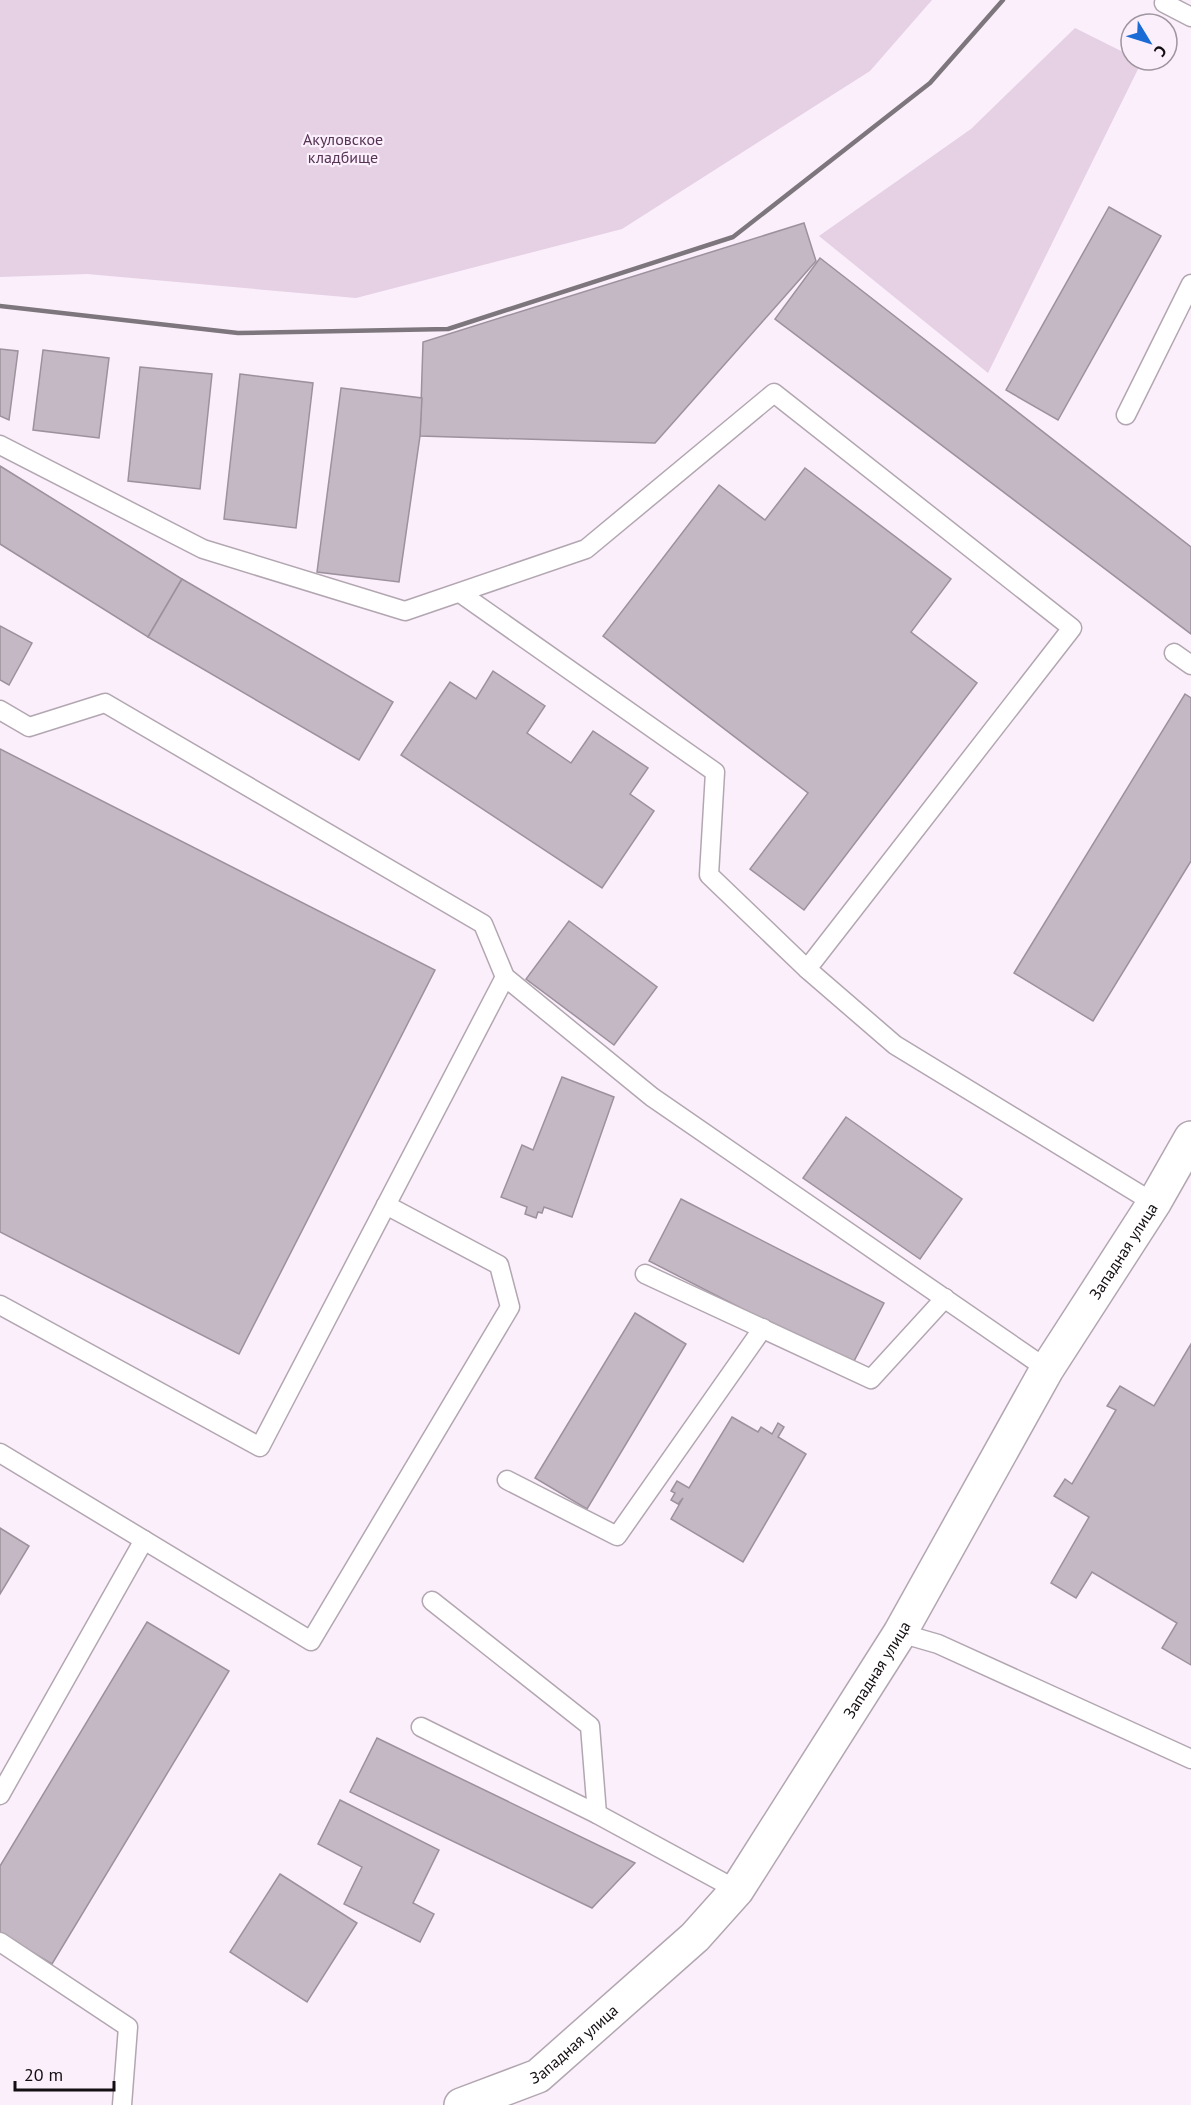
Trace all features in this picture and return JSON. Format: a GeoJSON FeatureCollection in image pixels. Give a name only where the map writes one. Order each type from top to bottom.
{"type":"FeatureCollection","features":[{"type":"Feature","properties":{"kind":"street","name":"Западная улица"},"geometry":{"type":"LineString","coordinates":[[461,2105],[538,2076],[695,1937],[737,1890],[900,1633],[1047,1369],[1154,1203],[1191,1139]]}},
{"type":"Feature","properties":{"kind":"lane"},"geometry":{"type":"LineString","coordinates":[[1164,3],[1191,17]]}},
{"type":"Feature","properties":{"kind":"lane"},"geometry":{"type":"LineString","coordinates":[[1126,415],[1191,284]]}},
{"type":"Feature","properties":{"kind":"lane"},"geometry":{"type":"LineString","coordinates":[[0,445],[202,549],[405,611],[586,549],[774,393],[1072,628],[807,969]]}},
{"type":"Feature","properties":{"kind":"lane"},"geometry":{"type":"LineString","coordinates":[[460,593],[715,772],[709,875],[807,969],[895,1045],[1154,1203]]}},
{"type":"Feature","properties":{"kind":"lane"},"geometry":{"type":"LineString","coordinates":[[1174,653],[1191,665]]}},
{"type":"Feature","properties":{"kind":"lane"},"geometry":{"type":"LineString","coordinates":[[0,710],[29,727],[105,703],[483,924],[504,977],[652,1096],[1047,1369]]}},
{"type":"Feature","properties":{"kind":"lane"},"geometry":{"type":"LineString","coordinates":[[0,1305],[260,1447],[504,977]]}},
{"type":"Feature","properties":{"kind":"lane"},"geometry":{"type":"LineString","coordinates":[[0,1453],[311,1641],[510,1307],[499,1265],[387,1205]]}},
{"type":"Feature","properties":{"kind":"lane"},"geometry":{"type":"LineString","coordinates":[[645,1274],[871,1379],[945,1298]]}},
{"type":"Feature","properties":{"kind":"lane"},"geometry":{"type":"LineString","coordinates":[[507,1480],[617,1536],[763,1328]]}},
{"type":"Feature","properties":{"kind":"lane"},"geometry":{"type":"LineString","coordinates":[[0,1795],[144,1540]]}},
{"type":"Feature","properties":{"kind":"lane"},"geometry":{"type":"LineString","coordinates":[[432,1601],[590,1726],[597,1814]]}},
{"type":"Feature","properties":{"kind":"lane"},"geometry":{"type":"LineString","coordinates":[[900,1633],[938,1644],[1191,1759]]}},
{"type":"Feature","properties":{"kind":"lane"},"geometry":{"type":"LineString","coordinates":[[421,1727],[597,1814],[737,1890]]}},
{"type":"Feature","properties":{"kind":"lane"},"geometry":{"type":"LineString","coordinates":[[0,1942],[128,2027],[122,2105]]}},
{"type":"Feature","properties":{"kind":"green space","name":"Акуловское кладбище"},"geometry":{"type":"Polygon","coordinates":[[[0,0],[932,0],[870,71],[622,229],[356,298],[87,274],[0,277],[0,0]]]}},
{"type":"Feature","properties":{"kind":"green space"},"geometry":{"type":"Polygon","coordinates":[[[1075,28],[1119,50],[1119,72],[1137,72],[988,373],[819,236],[971,129],[1075,28]]]}},
{"type":"Feature","properties":{"kind":"building"},"geometry":{"type":"Polygon","coordinates":[[[1109,207],[1161,236],[1058,420],[1006,390],[1109,207]]]}},
{"type":"Feature","properties":{"kind":"building"},"geometry":{"type":"Polygon","coordinates":[[[804,223],[816,261],[655,443],[420,436],[423,342],[804,223]]]}},
{"type":"Feature","properties":{"kind":"building"},"geometry":{"type":"Polygon","coordinates":[[[820,258],[1191,547],[1191,634],[775,319],[820,258]]]}},
{"type":"Feature","properties":{"kind":"building"},"geometry":{"type":"Polygon","coordinates":[[[0,349],[18,351],[9,420],[0,416],[0,349]]]}},
{"type":"Feature","properties":{"kind":"building"},"geometry":{"type":"Polygon","coordinates":[[[43,350],[109,358],[99,438],[33,430],[43,350]]]}},
{"type":"Feature","properties":{"kind":"building"},"geometry":{"type":"Polygon","coordinates":[[[140,367],[212,374],[200,489],[128,481],[140,367]]]}},
{"type":"Feature","properties":{"kind":"building"},"geometry":{"type":"Polygon","coordinates":[[[240,374],[313,383],[296,528],[224,519],[240,374]]]}},
{"type":"Feature","properties":{"kind":"building"},"geometry":{"type":"Polygon","coordinates":[[[341,388],[422,398],[420,436],[399,582],[317,572],[341,388]]]}},
{"type":"Feature","properties":{"kind":"building"},"geometry":{"type":"Polygon","coordinates":[[[0,466],[182,579],[148,637],[0,544],[0,466]]]}},
{"type":"Feature","properties":{"kind":"building"},"geometry":{"type":"Polygon","coordinates":[[[805,468],[951,579],[911,632],[977,683],[804,910],[750,869],[808,793],[603,636],[719,485],[765,520],[805,468]]]}},
{"type":"Feature","properties":{"kind":"building"},"geometry":{"type":"Polygon","coordinates":[[[182,579],[393,702],[359,760],[148,637],[182,579]]]}},
{"type":"Feature","properties":{"kind":"building"},"geometry":{"type":"Polygon","coordinates":[[[0,626],[32,643],[9,685],[0,680],[0,626]]]}},
{"type":"Feature","properties":{"kind":"building"},"geometry":{"type":"Polygon","coordinates":[[[493,671],[545,706],[527,733],[571,763],[593,731],[648,768],[630,794],[654,811],[602,888],[401,755],[450,682],[476,699],[493,671]]]}},
{"type":"Feature","properties":{"kind":"building"},"geometry":{"type":"Polygon","coordinates":[[[1185,694],[1191,698],[1191,861],[1093,1021],[1014,973],[1185,694]]]}},
{"type":"Feature","properties":{"kind":"building"},"geometry":{"type":"Polygon","coordinates":[[[0,749],[435,970],[239,1354],[0,1232],[0,749]]]}},
{"type":"Feature","properties":{"kind":"building"},"geometry":{"type":"Polygon","coordinates":[[[569,921],[657,987],[614,1045],[526,979],[569,921]]]}},
{"type":"Feature","properties":{"kind":"building"},"geometry":{"type":"Polygon","coordinates":[[[562,1077],[614,1097],[572,1217],[544,1207],[542,1213],[538,1212],[536,1218],[525,1214],[527,1207],[501,1197],[522,1145],[533,1150],[562,1077]]]}},
{"type":"Feature","properties":{"kind":"building"},"geometry":{"type":"Polygon","coordinates":[[[846,1117],[962,1199],[920,1259],[803,1178],[846,1117]]]}},
{"type":"Feature","properties":{"kind":"building"},"geometry":{"type":"Polygon","coordinates":[[[681,1199],[884,1303],[852,1365],[649,1261],[681,1199]]]}},
{"type":"Feature","properties":{"kind":"building"},"geometry":{"type":"Polygon","coordinates":[[[635,1313],[686,1344],[587,1509],[535,1478],[635,1313]]]}},
{"type":"Feature","properties":{"kind":"building"},"geometry":{"type":"Polygon","coordinates":[[[1191,1344],[1191,1665],[1162,1648],[1177,1623],[1092,1572],[1076,1598],[1051,1583],[1089,1517],[1054,1496],[1065,1479],[1072,1484],[1116,1410],[1107,1406],[1120,1386],[1154,1406],[1191,1344]]]}},
{"type":"Feature","properties":{"kind":"building"},"geometry":{"type":"Polygon","coordinates":[[[732,1417],[758,1432],[761,1427],[772,1434],[778,1423],[784,1427],[778,1437],[806,1454],[743,1562],[671,1519],[683,1498],[678,1504],[671,1500],[675,1493],[671,1491],[677,1481],[689,1488],[732,1417]]]}},
{"type":"Feature","properties":{"kind":"building"},"geometry":{"type":"Polygon","coordinates":[[[0,1528],[29,1546],[0,1594],[0,1528]]]}},
{"type":"Feature","properties":{"kind":"building"},"geometry":{"type":"Polygon","coordinates":[[[147,1622],[229,1671],[52,1964],[0,1933],[0,1866],[147,1622]]]}},
{"type":"Feature","properties":{"kind":"building"},"geometry":{"type":"Polygon","coordinates":[[[377,1738],[635,1863],[592,1908],[350,1792],[377,1738]]]}},
{"type":"Feature","properties":{"kind":"building"},"geometry":{"type":"Polygon","coordinates":[[[340,1800],[439,1850],[413,1903],[434,1914],[420,1942],[344,1904],[362,1867],[318,1844],[340,1800]]]}},
{"type":"Feature","properties":{"kind":"building"},"geometry":{"type":"Polygon","coordinates":[[[280,1874],[357,1923],[307,2002],[230,1952],[280,1874]]]}},
{"type":"Feature","properties":{"kind":"railway"},"geometry":{"type":"LineString","coordinates":[[0,306],[238,333],[448,329],[733,237],[930,83],[1003,0]]}}]}
